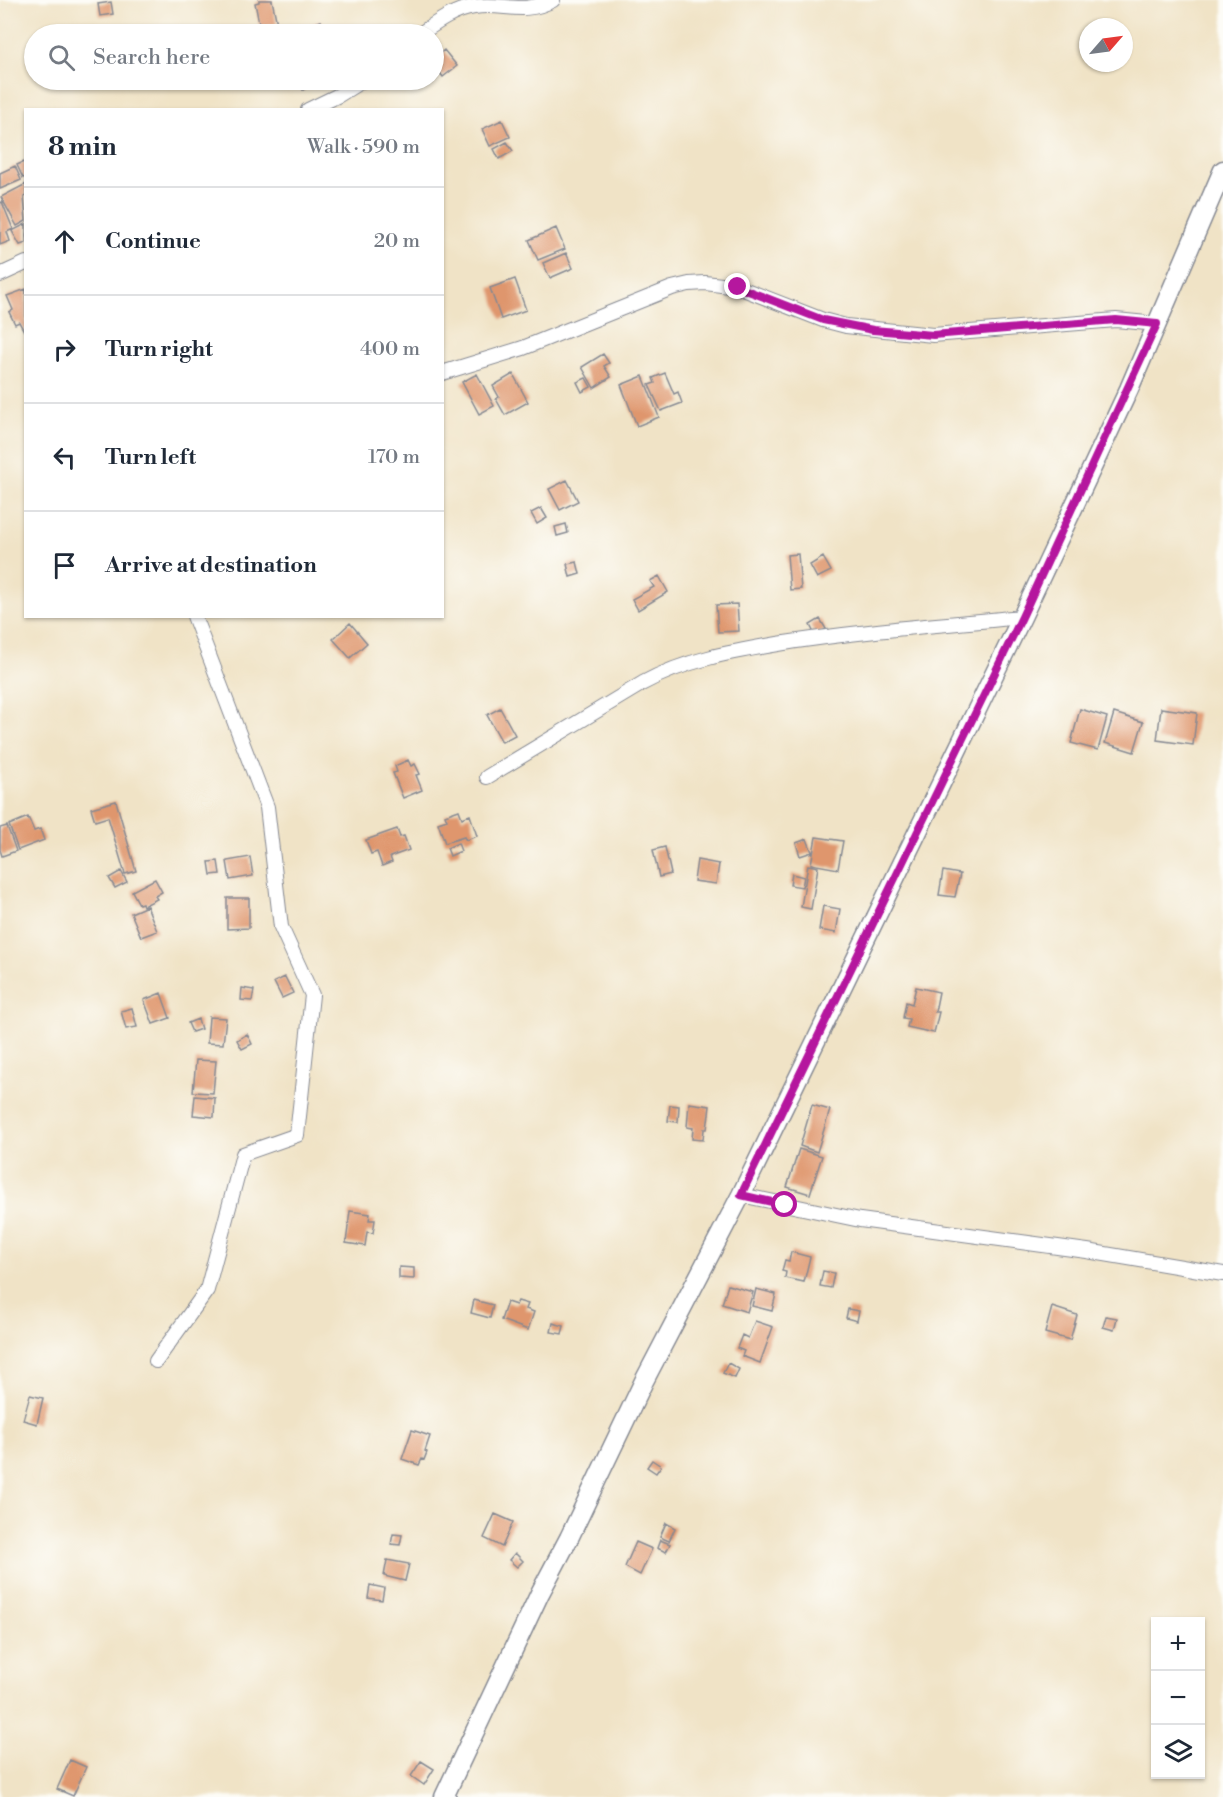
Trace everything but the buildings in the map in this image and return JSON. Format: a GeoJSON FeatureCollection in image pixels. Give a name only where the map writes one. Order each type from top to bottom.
{"type":"FeatureCollection","features":[{"type":"Feature","properties":{"kind":"main road"},"geometry":{"type":"LineString","coordinates":[[444,1797],[540,1593],[569,1538],[644,1381],[741,1195],[1022,617],[1157,324],[1223,170]]}},
{"type":"Feature","properties":{"kind":"street"},"geometry":{"type":"LineString","coordinates":[[437,24],[459,11],[476,6],[529,8],[544,5],[553,0]]}},
{"type":"Feature","properties":{"kind":"street"},"geometry":{"type":"LineString","coordinates":[[312,108],[347,90]]}},
{"type":"Feature","properties":{"kind":"street"},"geometry":{"type":"LineString","coordinates":[[0,274],[24,264]]}},
{"type":"Feature","properties":{"kind":"street"},"geometry":{"type":"LineString","coordinates":[[444,372],[523,348],[672,288],[689,284],[705,283],[738,287],[823,320],[873,330],[933,335],[1116,320],[1157,324]]}},
{"type":"Feature","properties":{"kind":"street"},"geometry":{"type":"LineString","coordinates":[[488,777],[657,675],[691,662],[803,640],[1022,617]]}},
{"type":"Feature","properties":{"kind":"street"},"geometry":{"type":"LineString","coordinates":[[156,1361],[207,1290],[243,1154],[297,1135],[312,995],[281,927],[267,807],[195,618]]}},
{"type":"Feature","properties":{"kind":"street"},"geometry":{"type":"LineString","coordinates":[[741,1195],[860,1220],[1087,1251],[1223,1274]]}},
{"type":"Feature","properties":{"kind":"route"},"geometry":{"type":"LineString","coordinates":[[738,287],[823,320],[873,330],[933,335],[1116,320],[1157,324],[1022,617],[741,1195],[785,1205]]}}]}
